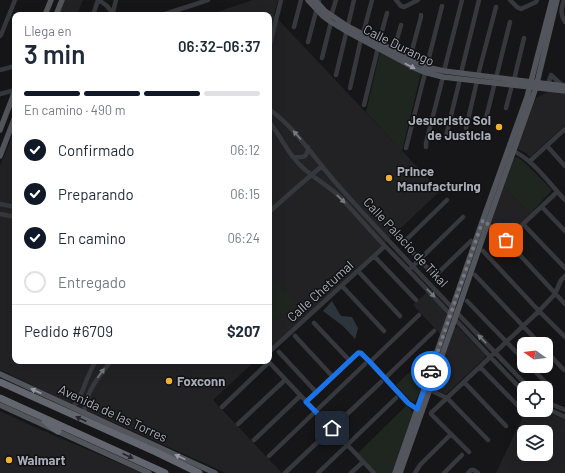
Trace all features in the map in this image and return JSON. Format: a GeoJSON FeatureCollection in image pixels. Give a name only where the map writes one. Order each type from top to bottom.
{"type":"FeatureCollection","features":[{"type":"Feature","properties":{"kind":"highway","name":"Avenida de las Torres"},"geometry":{"type":"LineString","coordinates":[[0,382],[156,452],[187,470],[199,473]]}},
{"type":"Feature","properties":{"kind":"highway"},"geometry":{"type":"LineString","coordinates":[[1,400],[165,473]]}},
{"type":"Feature","properties":{"kind":"highway"},"geometry":{"type":"LineString","coordinates":[[33,413],[58,431]]}},
{"type":"Feature","properties":{"kind":"highway"},"geometry":{"type":"LineString","coordinates":[[146,441],[156,452]]}},
{"type":"Feature","properties":{"kind":"main road"},"geometry":{"type":"LineString","coordinates":[[46,12],[51,0]]}},
{"type":"Feature","properties":{"kind":"main road"},"geometry":{"type":"LineString","coordinates":[[57,12],[62,0]]}},
{"type":"Feature","properties":{"kind":"main road","name":"Calle Durango"},"geometry":{"type":"LineString","coordinates":[[308,0],[317,3],[346,28]]}},
{"type":"Feature","properties":{"kind":"main road"},"geometry":{"type":"LineString","coordinates":[[534,85],[552,0]]}},
{"type":"Feature","properties":{"kind":"main road"},"geometry":{"type":"LineString","coordinates":[[400,473],[452,308],[486,222],[512,150],[523,110],[534,85],[557,0]]}},
{"type":"Feature","properties":{"kind":"main road","name":"Calle Durango"},"geometry":{"type":"LineString","coordinates":[[317,3],[331,22],[346,28],[378,45],[404,63],[425,70],[460,76],[477,81],[495,80],[564,88]]}},
{"type":"Feature","properties":{"kind":"main road","name":"Calle Durango"},"geometry":{"type":"LineString","coordinates":[[378,45],[394,50],[410,58],[425,70]]}},
{"type":"Feature","properties":{"kind":"main road","name":"Calle Durango"},"geometry":{"type":"LineString","coordinates":[[460,76],[478,75],[495,80]]}},
{"type":"Feature","properties":{"kind":"main road","name":"Calle Durango"},"geometry":{"type":"LineString","coordinates":[[534,85],[548,84],[564,88]]}},
{"type":"Feature","properties":{"kind":"main road"},"geometry":{"type":"LineString","coordinates":[[0,130],[2,117],[12,97]]}},
{"type":"Feature","properties":{"kind":"main road"},"geometry":{"type":"LineString","coordinates":[[0,156],[12,125]]}},
{"type":"Feature","properties":{"kind":"main road"},"geometry":{"type":"LineString","coordinates":[[395,473],[419,410],[430,390],[457,313],[486,222]]}},
{"type":"Feature","properties":{"kind":"main road","name":"Avenida de las Torres"},"geometry":{"type":"LineString","coordinates":[[0,374],[215,473]]}},
{"type":"Feature","properties":{"kind":"main road"},"geometry":{"type":"LineString","coordinates":[[1,400],[58,431],[146,472]]}},
{"type":"Feature","properties":{"kind":"street"},"geometry":{"type":"LineString","coordinates":[[0,36],[2,35],[16,0]]}},
{"type":"Feature","properties":{"kind":"street"},"geometry":{"type":"LineString","coordinates":[[114,12],[116,0]]}},
{"type":"Feature","properties":{"kind":"street"},"geometry":{"type":"LineString","coordinates":[[186,7],[190,0]]}},
{"type":"Feature","properties":{"kind":"street"},"geometry":{"type":"LineString","coordinates":[[171,12],[207,0]]}},
{"type":"Feature","properties":{"kind":"street"},"geometry":{"type":"LineString","coordinates":[[272,36],[281,0]]}},
{"type":"Feature","properties":{"kind":"street"},"geometry":{"type":"LineString","coordinates":[[294,27],[301,0]]}},
{"type":"Feature","properties":{"kind":"street"},"geometry":{"type":"LineString","coordinates":[[331,16],[336,0]]}},
{"type":"Feature","properties":{"kind":"street"},"geometry":{"type":"LineString","coordinates":[[336,75],[346,28],[354,0]]}},
{"type":"Feature","properties":{"kind":"street"},"geometry":{"type":"LineString","coordinates":[[350,88],[372,0]]}},
{"type":"Feature","properties":{"kind":"street"},"geometry":{"type":"LineString","coordinates":[[396,0],[401,6],[404,7],[418,0]]}},
{"type":"Feature","properties":{"kind":"street"},"geometry":{"type":"LineString","coordinates":[[426,147],[462,0]]}},
{"type":"Feature","properties":{"kind":"street"},"geometry":{"type":"LineString","coordinates":[[447,138],[446,136],[479,0]]}},
{"type":"Feature","properties":{"kind":"street"},"geometry":{"type":"LineString","coordinates":[[510,0],[519,9],[522,9],[536,2],[537,0]]}},
{"type":"Feature","properties":{"kind":"street"},"geometry":{"type":"LineString","coordinates":[[564,0],[561,10],[562,18],[565,22]]}},
{"type":"Feature","properties":{"kind":"street"},"geometry":{"type":"LineString","coordinates":[[94,12],[101,1],[112,12]]}},
{"type":"Feature","properties":{"kind":"street"},"geometry":{"type":"LineString","coordinates":[[308,42],[317,3]]}},
{"type":"Feature","properties":{"kind":"street"},"geometry":{"type":"LineString","coordinates":[[406,148],[442,6]]}},
{"type":"Feature","properties":{"kind":"street"},"geometry":{"type":"LineString","coordinates":[[478,75],[496,7]]}},
{"type":"Feature","properties":{"kind":"street"},"geometry":{"type":"LineString","coordinates":[[364,105],[387,13]]}},
{"type":"Feature","properties":{"kind":"street"},"geometry":{"type":"LineString","coordinates":[[410,58],[421,15]]}},
{"type":"Feature","properties":{"kind":"street"},"geometry":{"type":"LineString","coordinates":[[322,58],[331,22]]}},
{"type":"Feature","properties":{"kind":"street"},"geometry":{"type":"LineString","coordinates":[[486,118],[510,22]]}},
{"type":"Feature","properties":{"kind":"street"},"geometry":{"type":"LineString","coordinates":[[394,50],[400,25]]}},
{"type":"Feature","properties":{"kind":"street"},"geometry":{"type":"LineString","coordinates":[[506,108],[524,38]]}},
{"type":"Feature","properties":{"kind":"street"},"geometry":{"type":"LineString","coordinates":[[0,70],[12,67]]}},
{"type":"Feature","properties":{"kind":"street"},"geometry":{"type":"LineString","coordinates":[[548,84],[551,75],[564,88]]}},
{"type":"Feature","properties":{"kind":"street"},"geometry":{"type":"LineString","coordinates":[[466,128],[477,81]]}},
{"type":"Feature","properties":{"kind":"street"},"geometry":{"type":"LineString","coordinates":[[0,94],[12,92]]}},
{"type":"Feature","properties":{"kind":"street","name":"Calle Palacio de Tikal"},"geometry":{"type":"LineString","coordinates":[[272,111],[281,118],[308,147],[322,166],[412,266],[522,381]]}},
{"type":"Feature","properties":{"kind":"street","name":"Calle Palacio de Tikal"},"geometry":{"type":"LineString","coordinates":[[272,125],[283,144],[298,163],[339,196],[517,385]]}},
{"type":"Feature","properties":{"kind":"street"},"geometry":{"type":"LineString","coordinates":[[530,161],[565,130]]}},
{"type":"Feature","properties":{"kind":"street"},"geometry":{"type":"LineString","coordinates":[[546,146],[565,166]]}},
{"type":"Feature","properties":{"kind":"street"},"geometry":{"type":"LineString","coordinates":[[293,157],[302,157],[306,155],[308,147]]}},
{"type":"Feature","properties":{"kind":"street"},"geometry":{"type":"LineString","coordinates":[[512,150],[530,161],[565,200]]}},
{"type":"Feature","properties":{"kind":"street"},"geometry":{"type":"LineString","coordinates":[[272,209],[322,166]]}},
{"type":"Feature","properties":{"kind":"street"},"geometry":{"type":"LineString","coordinates":[[506,240],[557,192]]}},
{"type":"Feature","properties":{"kind":"street"},"geometry":{"type":"LineString","coordinates":[[448,200],[404,241],[404,243],[419,260],[433,274],[436,275],[471,241]]}},
{"type":"Feature","properties":{"kind":"street"},"geometry":{"type":"LineString","coordinates":[[0,204],[12,206]]}},
{"type":"Feature","properties":{"kind":"street"},"geometry":{"type":"LineString","coordinates":[[542,207],[565,231]]}},
{"type":"Feature","properties":{"kind":"street"},"geometry":{"type":"LineString","coordinates":[[0,214],[12,216]]}},
{"type":"Feature","properties":{"kind":"street"},"geometry":{"type":"LineString","coordinates":[[408,270],[463,217]]}},
{"type":"Feature","properties":{"kind":"street"},"geometry":{"type":"LineString","coordinates":[[486,222],[506,240],[565,304]]}},
{"type":"Feature","properties":{"kind":"street"},"geometry":{"type":"LineString","coordinates":[[523,224],[565,268]]}},
{"type":"Feature","properties":{"kind":"street","name":"Calle Chetumal"},"geometry":{"type":"LineString","coordinates":[[272,349],[386,246]]}},
{"type":"Feature","properties":{"kind":"street"},"geometry":{"type":"LineString","coordinates":[[483,251],[565,338]]}},
{"type":"Feature","properties":{"kind":"street"},"geometry":{"type":"LineString","coordinates":[[374,256],[416,300]]}},
{"type":"Feature","properties":{"kind":"street"},"geometry":{"type":"LineString","coordinates":[[358,271],[400,316]]}},
{"type":"Feature","properties":{"kind":"street"},"geometry":{"type":"LineString","coordinates":[[475,275],[533,337]]}},
{"type":"Feature","properties":{"kind":"street"},"geometry":{"type":"LineString","coordinates":[[470,452],[431,414],[539,311],[555,294],[561,280],[565,276]]}},
{"type":"Feature","properties":{"kind":"street"},"geometry":{"type":"LineString","coordinates":[[342,286],[384,331]]}},
{"type":"Feature","properties":{"kind":"street"},"geometry":{"type":"LineString","coordinates":[[467,301],[517,353]]}},
{"type":"Feature","properties":{"kind":"street"},"geometry":{"type":"LineString","coordinates":[[269,456],[419,315]]}},
{"type":"Feature","properties":{"kind":"street"},"geometry":{"type":"LineString","coordinates":[[314,323],[350,361]]}},
{"type":"Feature","properties":{"kind":"street"},"geometry":{"type":"LineString","coordinates":[[285,473],[434,331]]}},
{"type":"Feature","properties":{"kind":"street"},"geometry":{"type":"LineString","coordinates":[[295,336],[333,377]]}},
{"type":"Feature","properties":{"kind":"street"},"geometry":{"type":"LineString","coordinates":[[279,352],[316,392]]}},
{"type":"Feature","properties":{"kind":"street"},"geometry":{"type":"LineString","coordinates":[[306,402],[358,353],[361,353],[367,363],[383,380],[408,403],[419,410]]}},
{"type":"Feature","properties":{"kind":"street"},"geometry":{"type":"LineString","coordinates":[[553,358],[564,370]]}},
{"type":"Feature","properties":{"kind":"street"},"geometry":{"type":"LineString","coordinates":[[73,407],[78,401],[94,364]]}},
{"type":"Feature","properties":{"kind":"street"},"geometry":{"type":"LineString","coordinates":[[84,412],[85,403],[96,381],[109,364]]}},
{"type":"Feature","properties":{"kind":"street"},"geometry":{"type":"LineString","coordinates":[[222,407],[266,364]]}},
{"type":"Feature","properties":{"kind":"street"},"geometry":{"type":"LineString","coordinates":[[270,364],[374,473]]}},
{"type":"Feature","properties":{"kind":"street"},"geometry":{"type":"LineString","coordinates":[[480,367],[517,405]]}},
{"type":"Feature","properties":{"kind":"street"},"geometry":{"type":"LineString","coordinates":[[537,373],[544,381]]}},
{"type":"Feature","properties":{"kind":"street"},"geometry":{"type":"LineString","coordinates":[[238,424],[285,380]]}},
{"type":"Feature","properties":{"kind":"street"},"geometry":{"type":"LineString","coordinates":[[464,382],[506,426]]}},
{"type":"Feature","properties":{"kind":"street"},"geometry":{"type":"LineString","coordinates":[[430,390],[447,398],[488,440]]}},
{"type":"Feature","properties":{"kind":"street"},"geometry":{"type":"LineString","coordinates":[[254,440],[300,396]]}},
{"type":"Feature","properties":{"kind":"street"},"geometry":{"type":"LineString","coordinates":[[318,473],[396,398]]}},
{"type":"Feature","properties":{"kind":"street"},"geometry":{"type":"LineString","coordinates":[[553,405],[565,410]]}},
{"type":"Feature","properties":{"kind":"street"},"geometry":{"type":"LineString","coordinates":[[553,411],[565,417]]}},
{"type":"Feature","properties":{"kind":"street"},"geometry":{"type":"LineString","coordinates":[[415,473],[420,465],[451,434]]}},
{"type":"Feature","properties":{"kind":"street"},"geometry":{"type":"LineString","coordinates":[[444,473],[462,455]]}},
{"type":"Feature","properties":{"kind":"street"},"geometry":{"type":"LineString","coordinates":[[351,473],[363,462]]}},
{"type":"Feature","properties":{"kind":"street"},"geometry":{"type":"LineString","coordinates":[[468,473],[471,470],[474,470],[478,473]]}},
{"type":"Feature","properties":{"kind":"shaded area"},"geometry":{"type":"Polygon","coordinates":[[[64,0],[83,0],[78,12],[59,12],[64,0]]]}},
{"type":"Feature","properties":{"kind":"shaded area"},"geometry":{"type":"Polygon","coordinates":[[[253,0],[278,0],[274,15],[440,191],[272,346],[272,12],[217,12],[253,0]]]}},
{"type":"Feature","properties":{"kind":"shaded area"},"geometry":{"type":"Polygon","coordinates":[[[380,52],[421,73],[402,151],[366,112],[380,52]]]}},
{"type":"Feature","properties":{"kind":"shaded area"},"geometry":{"type":"Polygon","coordinates":[[[548,92],[565,94],[565,125],[530,157],[526,153],[517,149],[536,98],[548,92]]]}},
{"type":"Feature","properties":{"kind":"shaded area"},"geometry":{"type":"Polygon","coordinates":[[[12,136],[12,364],[252,364],[213,400],[282,473],[226,473],[0,370],[0,166],[12,136]]]}},
{"type":"Feature","properties":{"kind":"shaded area"},"geometry":{"type":"Polygon","coordinates":[[[517,157],[552,190],[530,214],[504,187],[514,158],[517,157]]]}},
{"type":"Feature","properties":{"kind":"shaded area"},"geometry":{"type":"Polygon","coordinates":[[[504,187],[530,214],[506,236],[504,236],[491,222],[504,187]]]}},
{"type":"Feature","properties":{"kind":"shaded area"},"geometry":{"type":"Polygon","coordinates":[[[272,278],[294,303],[273,322],[272,321],[272,278]]]}},
{"type":"Feature","properties":{"kind":"shaded area"},"geometry":{"type":"Polygon","coordinates":[[[427,292],[448,317],[441,335],[413,305],[427,292]]]}},
{"type":"Feature","properties":{"kind":"shaded area"},"geometry":{"type":"Polygon","coordinates":[[[332,301],[341,316],[352,317],[358,328],[355,339],[343,326],[323,311],[332,301]]]}},
{"type":"Feature","properties":{"kind":"shaded area"},"geometry":{"type":"Polygon","coordinates":[[[457,326],[485,355],[485,358],[446,394],[435,390],[433,387],[453,329],[457,326]]]}},
{"type":"Feature","properties":{"kind":"shaded area"},"geometry":{"type":"Polygon","coordinates":[[[436,347],[416,401],[412,402],[396,385],[436,347]]]}},
{"type":"Feature","properties":{"kind":"shaded area"},"geometry":{"type":"Polygon","coordinates":[[[407,405],[413,413],[392,473],[376,473],[358,453],[407,405]]]}},
{"type":"Feature","properties":{"kind":"shaded area"},"geometry":{"type":"Polygon","coordinates":[[[0,411],[37,428],[142,473],[0,473],[0,411]]]}},
{"type":"Feature","properties":{"kind":"shaded area"},"geometry":{"type":"Polygon","coordinates":[[[553,415],[565,420],[565,473],[496,473],[517,429],[517,461],[553,461],[553,425],[519,425],[523,417],[553,417],[553,415]]]}},
{"type":"Feature","properties":{"kind":"way so far"},"geometry":{"type":"LineString","coordinates":[[431,371],[483,220],[506,240]]}},
{"type":"Feature","properties":{"kind":"place","name":"Jesucristo Sol de Justicia"},"geometry":{"type":"Point","coordinates":[499,127]}},
{"type":"Feature","properties":{"kind":"place","name":"Prince Manufacturing"},"geometry":{"type":"Point","coordinates":[389,178]}},
{"type":"Feature","properties":{"kind":"place","name":"Foxconn"},"geometry":{"type":"Point","coordinates":[169,381]}},
{"type":"Feature","properties":{"kind":"place","name":"Walmart"},"geometry":{"type":"Point","coordinates":[9,460]}},
{"type":"Feature","properties":{"kind":"route"},"geometry":{"type":"LineString","coordinates":[[332,428],[306,402],[359,352],[408,403],[417,409],[431,371]]}}]}
